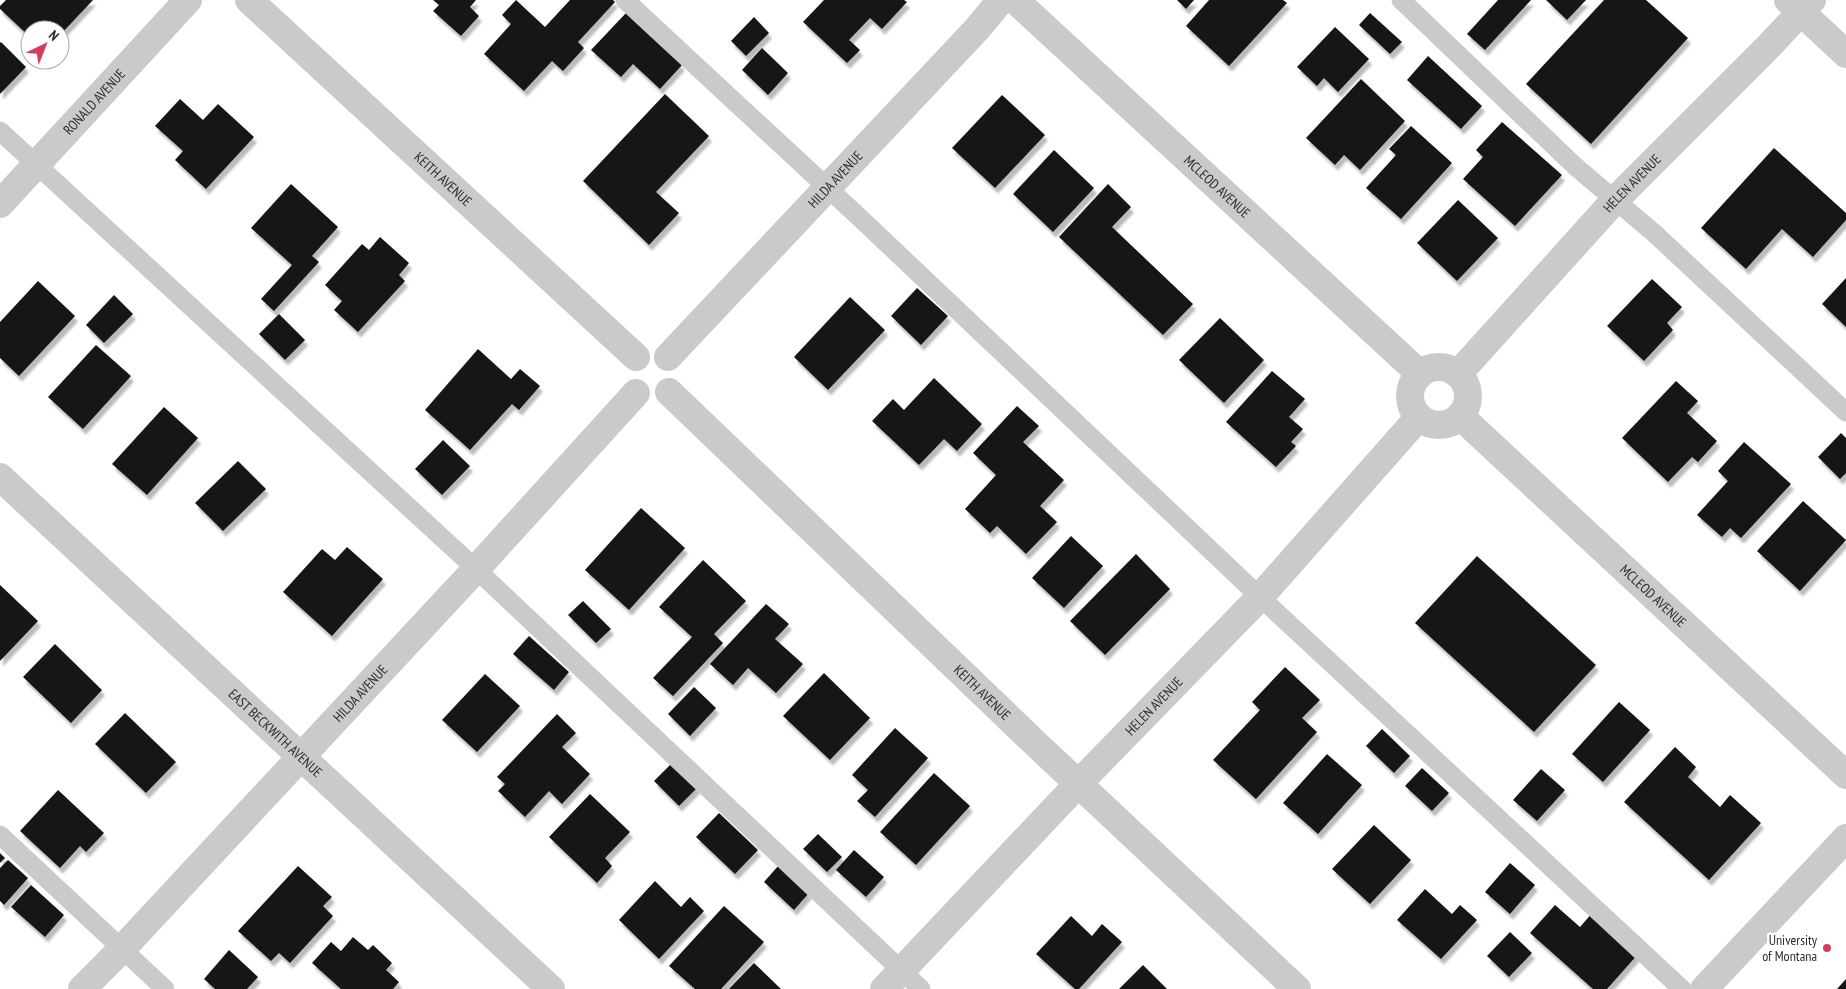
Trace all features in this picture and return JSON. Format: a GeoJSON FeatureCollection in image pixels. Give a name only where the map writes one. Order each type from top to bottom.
{"type":"FeatureCollection","features":[{"type":"Feature","properties":{"kind":"street","name":"RONALD AVENUE"},"geometry":{"type":"LineString","coordinates":[[0,204],[188,0]]}},
{"type":"Feature","properties":{"kind":"street","name":"KEITH AVENUE"},"geometry":{"type":"LineString","coordinates":[[249,0],[636,357]]}},
{"type":"Feature","properties":{"kind":"street","name":"HILDA AVENUE"},"geometry":{"type":"LineString","coordinates":[[668,357],[977,29],[1001,0]]}},
{"type":"Feature","properties":{"kind":"street","name":"MCLEOD AVENUE"},"geometry":{"type":"LineString","coordinates":[[1015,0],[1419,373]]}},
{"type":"Feature","properties":{"kind":"street"},"geometry":{"type":"LineString","coordinates":[[1800,4],[1846,54]]}},
{"type":"Feature","properties":{"kind":"street","name":"HELEN AVENUE"},"geometry":{"type":"LineString","coordinates":[[1458,374],[1615,200],[1800,4]]}},
{"type":"Feature","properties":{"kind":"street"},"geometry":{"type":"LineString","coordinates":[[650,351],[658,352],[668,357],[675,369],[676,377],[674,385],[669,392],[663,397],[654,400],[647,399],[636,393],[630,385],[628,377],[631,363],[636,357],[650,351]]}},
{"type":"Feature","properties":{"kind":"street"},"geometry":{"type":"LineString","coordinates":[[1436,366],[1446,367],[1458,374],[1467,388],[1468,397],[1466,407],[1460,416],[1452,422],[1442,425],[1433,424],[1419,417],[1412,408],[1409,399],[1413,380],[1419,373],[1436,366]]}},
{"type":"Feature","properties":{"kind":"street","name":"KEITH AVENUE"},"geometry":{"type":"LineString","coordinates":[[669,392],[1078,784],[1297,989]]}},
{"type":"Feature","properties":{"kind":"street","name":"HILDA AVENUE"},"geometry":{"type":"LineString","coordinates":[[82,989],[122,949],[476,569],[636,393]]}},
{"type":"Feature","properties":{"kind":"street","name":"MCLEOD AVENUE"},"geometry":{"type":"LineString","coordinates":[[1460,416],[1846,775]]}},
{"type":"Feature","properties":{"kind":"street","name":"HELEN AVENUE"},"geometry":{"type":"LineString","coordinates":[[892,980],[1078,784],[1260,597],[1419,417]]}},
{"type":"Feature","properties":{"kind":"street","name":"EAST BECKWITH AVENUE"},"geometry":{"type":"LineString","coordinates":[[0,476],[551,989]]}},
{"type":"Feature","properties":{"kind":"street"},"geometry":{"type":"LineString","coordinates":[[1704,989],[1846,838]]}},
{"type":"Feature","properties":{"kind":"lane"},"geometry":{"type":"LineString","coordinates":[[625,0],[1260,597],[1682,989]]}},
{"type":"Feature","properties":{"kind":"lane"},"geometry":{"type":"LineString","coordinates":[[1401,0],[1576,167],[1654,233],[1846,412]]}},
{"type":"Feature","properties":{"kind":"lane"},"geometry":{"type":"LineString","coordinates":[[0,131],[476,569],[892,980],[921,989]]}},
{"type":"Feature","properties":{"kind":"lane"},"geometry":{"type":"LineString","coordinates":[[0,835],[165,989]]}},
{"type":"Feature","properties":{"kind":"building"},"geometry":{"type":"Polygon","coordinates":[[[6,0],[93,0],[70,24],[70,20],[20,20],[20,28],[0,9],[0,6],[6,0]]]}},
{"type":"Feature","properties":{"kind":"building"},"geometry":{"type":"Polygon","coordinates":[[[433,0],[476,0],[470,7],[479,16],[461,36],[433,11],[439,5],[433,0]]]}},
{"type":"Feature","properties":{"kind":"building"},"geometry":{"type":"Polygon","coordinates":[[[516,0],[545,27],[570,0],[613,0],[615,2],[578,42],[584,48],[563,71],[552,61],[524,91],[484,54],[511,24],[502,15],[516,0]]]}},
{"type":"Feature","properties":{"kind":"building"},"geometry":{"type":"Polygon","coordinates":[[[824,0],[904,0],[907,2],[882,29],[870,18],[849,40],[860,50],[847,63],[803,22],[824,0]]]}},
{"type":"Feature","properties":{"kind":"building"},"geometry":{"type":"Polygon","coordinates":[[[1177,0],[1194,0],[1186,9],[1177,0]]]}},
{"type":"Feature","properties":{"kind":"building"},"geometry":{"type":"Polygon","coordinates":[[[1209,0],[1283,0],[1287,3],[1229,66],[1186,26],[1209,0]]]}},
{"type":"Feature","properties":{"kind":"building"},"geometry":{"type":"Polygon","coordinates":[[[1498,0],[1531,0],[1485,50],[1467,34],[1498,0]]]}},
{"type":"Feature","properties":{"kind":"building"},"geometry":{"type":"Polygon","coordinates":[[[1546,0],[1586,0],[1567,20],[1546,0]]]}},
{"type":"Feature","properties":{"kind":"building"},"geometry":{"type":"Polygon","coordinates":[[[1604,0],[1646,0],[1688,38],[1591,144],[1526,84],[1604,0]]]}},
{"type":"Feature","properties":{"kind":"building"},"geometry":{"type":"Polygon","coordinates":[[[626,13],[682,65],[660,89],[633,64],[621,77],[591,50],[626,13]]]}},
{"type":"Feature","properties":{"kind":"building"},"geometry":{"type":"Polygon","coordinates":[[[1370,13],[1402,42],[1390,54],[1359,25],[1370,13]]]}},
{"type":"Feature","properties":{"kind":"building"},"geometry":{"type":"Polygon","coordinates":[[[754,17],[769,33],[746,56],[731,41],[754,17]]]}},
{"type":"Feature","properties":{"kind":"building"},"geometry":{"type":"Polygon","coordinates":[[[1335,27],[1369,59],[1338,92],[1324,78],[1317,86],[1297,67],[1335,27]]]}},
{"type":"Feature","properties":{"kind":"building"},"geometry":{"type":"Polygon","coordinates":[[[0,43],[20,61],[20,70],[23,70],[0,94],[0,43]]]}},
{"type":"Feature","properties":{"kind":"building"},"geometry":{"type":"Polygon","coordinates":[[[762,48],[788,73],[768,95],[742,70],[762,48]]]}},
{"type":"Feature","properties":{"kind":"building"},"geometry":{"type":"Polygon","coordinates":[[[1428,56],[1482,106],[1461,129],[1407,80],[1428,56]]]}},
{"type":"Feature","properties":{"kind":"building"},"geometry":{"type":"Polygon","coordinates":[[[1361,79],[1405,121],[1360,170],[1344,155],[1335,165],[1306,138],[1361,79]]]}},
{"type":"Feature","properties":{"kind":"building"},"geometry":{"type":"Polygon","coordinates":[[[665,94],[709,136],[656,192],[679,213],[649,245],[583,181],[665,94]]]}},
{"type":"Feature","properties":{"kind":"building"},"geometry":{"type":"Polygon","coordinates":[[[1002,95],[1045,135],[995,188],[952,148],[1002,95]]]}},
{"type":"Feature","properties":{"kind":"building"},"geometry":{"type":"Polygon","coordinates":[[[180,99],[203,120],[218,104],[254,137],[206,189],[175,160],[183,151],[155,126],[180,99]]]}},
{"type":"Feature","properties":{"kind":"building"},"geometry":{"type":"Polygon","coordinates":[[[1502,122],[1562,175],[1515,226],[1463,179],[1483,157],[1476,150],[1502,122]]]}},
{"type":"Feature","properties":{"kind":"building"},"geometry":{"type":"Polygon","coordinates":[[[1411,126],[1452,163],[1401,219],[1366,188],[1396,155],[1389,149],[1411,126]]]}},
{"type":"Feature","properties":{"kind":"building"},"geometry":{"type":"Polygon","coordinates":[[[1774,148],[1846,213],[1846,220],[1813,257],[1782,229],[1746,269],[1701,228],[1774,148]]]}},
{"type":"Feature","properties":{"kind":"building"},"geometry":{"type":"Polygon","coordinates":[[[1054,150],[1094,188],[1053,232],[1013,194],[1054,150]]]}},
{"type":"Feature","properties":{"kind":"building"},"geometry":{"type":"Polygon","coordinates":[[[291,184],[338,227],[312,256],[319,262],[274,311],[261,299],[292,265],[251,228],[291,184]]]}},
{"type":"Feature","properties":{"kind":"building"},"geometry":{"type":"Polygon","coordinates":[[[1108,184],[1131,207],[1112,227],[1193,304],[1163,335],[1059,237],[1108,184]]]}},
{"type":"Feature","properties":{"kind":"building"},"geometry":{"type":"Polygon","coordinates":[[[1458,200],[1498,238],[1457,281],[1417,243],[1458,200]]]}},
{"type":"Feature","properties":{"kind":"building"},"geometry":{"type":"Polygon","coordinates":[[[380,237],[409,263],[399,275],[405,281],[358,332],[334,310],[342,301],[325,285],[362,244],[369,250],[380,237]]]}},
{"type":"Feature","properties":{"kind":"building"},"geometry":{"type":"Polygon","coordinates":[[[1846,278],[1846,327],[1822,304],[1846,278]]]}},
{"type":"Feature","properties":{"kind":"building"},"geometry":{"type":"Polygon","coordinates":[[[1652,279],[1682,307],[1667,323],[1673,330],[1644,361],[1607,326],[1652,279]]]}},
{"type":"Feature","properties":{"kind":"building"},"geometry":{"type":"Polygon","coordinates":[[[38,281],[75,316],[19,376],[0,358],[0,322],[38,281]]]}},
{"type":"Feature","properties":{"kind":"building"},"geometry":{"type":"Polygon","coordinates":[[[917,288],[948,316],[921,345],[891,316],[917,288]]]}},
{"type":"Feature","properties":{"kind":"building"},"geometry":{"type":"Polygon","coordinates":[[[114,295],[133,314],[104,343],[86,325],[114,295]]]}},
{"type":"Feature","properties":{"kind":"building"},"geometry":{"type":"Polygon","coordinates":[[[850,297],[885,330],[828,390],[794,357],[850,297]]]}},
{"type":"Feature","properties":{"kind":"building"},"geometry":{"type":"Polygon","coordinates":[[[279,314],[305,340],[285,360],[259,334],[279,314]]]}},
{"type":"Feature","properties":{"kind":"building"},"geometry":{"type":"Polygon","coordinates":[[[1220,318],[1264,360],[1224,403],[1179,360],[1220,318]]]}},
{"type":"Feature","properties":{"kind":"building"},"geometry":{"type":"Polygon","coordinates":[[[96,345],[131,376],[83,429],[48,397],[96,345]]]}},
{"type":"Feature","properties":{"kind":"building"},"geometry":{"type":"Polygon","coordinates":[[[478,349],[511,379],[520,369],[540,386],[519,410],[512,404],[470,450],[425,410],[478,349]]]}},
{"type":"Feature","properties":{"kind":"building"},"geometry":{"type":"Polygon","coordinates":[[[1272,371],[1305,399],[1289,417],[1303,429],[1291,442],[1296,446],[1276,467],[1226,422],[1272,371]]]}},
{"type":"Feature","properties":{"kind":"building"},"geometry":{"type":"Polygon","coordinates":[[[934,378],[982,424],[957,451],[944,439],[919,465],[872,421],[893,399],[904,410],[934,378]]]}},
{"type":"Feature","properties":{"kind":"building"},"geometry":{"type":"Polygon","coordinates":[[[1676,381],[1698,401],[1687,413],[1717,441],[1698,462],[1692,457],[1668,482],[1622,438],[1676,381]]]}},
{"type":"Feature","properties":{"kind":"building"},"geometry":{"type":"Polygon","coordinates":[[[1017,406],[1039,426],[1023,442],[1064,480],[1040,506],[1057,522],[1026,554],[997,526],[990,533],[965,509],[996,475],[973,453],[1017,406]]]}},
{"type":"Feature","properties":{"kind":"building"},"geometry":{"type":"Polygon","coordinates":[[[164,407],[198,438],[147,495],[112,464],[164,407]]]}},
{"type":"Feature","properties":{"kind":"building"},"geometry":{"type":"Polygon","coordinates":[[[1841,433],[1846,438],[1846,473],[1840,479],[1818,457],[1841,433]]]}},
{"type":"Feature","properties":{"kind":"building"},"geometry":{"type":"Polygon","coordinates":[[[443,440],[470,466],[442,495],[415,469],[443,440]]]}},
{"type":"Feature","properties":{"kind":"building"},"geometry":{"type":"Polygon","coordinates":[[[1744,442],[1791,484],[1741,538],[1730,528],[1722,537],[1697,515],[1728,481],[1718,471],[1744,442]]]}},
{"type":"Feature","properties":{"kind":"building"},"geometry":{"type":"Polygon","coordinates":[[[238,461],[266,489],[223,531],[195,503],[238,461]]]}},
{"type":"Feature","properties":{"kind":"building"},"geometry":{"type":"Polygon","coordinates":[[[1803,501],[1846,540],[1800,591],[1757,551],[1803,501]]]}},
{"type":"Feature","properties":{"kind":"building"},"geometry":{"type":"Polygon","coordinates":[[[641,508],[685,548],[629,610],[585,570],[641,508]]]}},
{"type":"Feature","properties":{"kind":"building"},"geometry":{"type":"Polygon","coordinates":[[[1071,536],[1103,566],[1064,608],[1032,578],[1071,536]]]}},
{"type":"Feature","properties":{"kind":"building"},"geometry":{"type":"Polygon","coordinates":[[[347,547],[383,579],[332,636],[283,592],[322,549],[335,560],[347,547]]]}},
{"type":"Feature","properties":{"kind":"building"},"geometry":{"type":"Polygon","coordinates":[[[1136,554],[1170,589],[1105,655],[1070,621],[1136,554]]]}},
{"type":"Feature","properties":{"kind":"building"},"geometry":{"type":"Polygon","coordinates":[[[1477,556],[1596,665],[1534,732],[1415,623],[1477,556]]]}},
{"type":"Feature","properties":{"kind":"building"},"geometry":{"type":"Polygon","coordinates":[[[703,560],[746,601],[714,634],[723,643],[673,696],[653,678],[692,637],[659,607],[703,560]]]}},
{"type":"Feature","properties":{"kind":"building"},"geometry":{"type":"Polygon","coordinates":[[[0,585],[38,621],[0,661],[0,585]]]}},
{"type":"Feature","properties":{"kind":"building"},"geometry":{"type":"Polygon","coordinates":[[[583,601],[611,629],[596,643],[568,615],[583,601]]]}},
{"type":"Feature","properties":{"kind":"building"},"geometry":{"type":"Polygon","coordinates":[[[766,604],[789,624],[775,639],[803,664],[776,693],[748,668],[733,685],[710,664],[766,604]]]}},
{"type":"Feature","properties":{"kind":"building"},"geometry":{"type":"Polygon","coordinates":[[[529,636],[569,672],[554,690],[513,654],[529,636]]]}},
{"type":"Feature","properties":{"kind":"building"},"geometry":{"type":"Polygon","coordinates":[[[55,644],[102,690],[71,723],[23,677],[55,644]]]}},
{"type":"Feature","properties":{"kind":"building"},"geometry":{"type":"Polygon","coordinates":[[[1285,667],[1320,700],[1302,718],[1317,732],[1256,799],[1213,760],[1260,710],[1252,702],[1285,667]]]}},
{"type":"Feature","properties":{"kind":"building"},"geometry":{"type":"Polygon","coordinates":[[[824,673],[870,718],[830,760],[783,716],[824,673]]]}},
{"type":"Feature","properties":{"kind":"building"},"geometry":{"type":"Polygon","coordinates":[[[485,674],[520,706],[477,752],[442,720],[485,674]]]}},
{"type":"Feature","properties":{"kind":"building"},"geometry":{"type":"Polygon","coordinates":[[[694,687],[716,708],[690,736],[668,714],[694,687]]]}},
{"type":"Feature","properties":{"kind":"building"},"geometry":{"type":"Polygon","coordinates":[[[1619,702],[1650,730],[1603,782],[1572,754],[1619,702]]]}},
{"type":"Feature","properties":{"kind":"building"},"geometry":{"type":"Polygon","coordinates":[[[125,713],[176,762],[146,793],[95,744],[125,713]]]}},
{"type":"Feature","properties":{"kind":"building"},"geometry":{"type":"Polygon","coordinates":[[[557,714],[576,733],[562,747],[590,774],[562,804],[549,791],[525,817],[498,791],[505,784],[497,777],[557,714]]]}},
{"type":"Feature","properties":{"kind":"building"},"geometry":{"type":"Polygon","coordinates":[[[895,728],[928,758],[875,817],[857,801],[868,790],[852,775],[895,728]]]}},
{"type":"Feature","properties":{"kind":"building"},"geometry":{"type":"Polygon","coordinates":[[[1382,729],[1410,756],[1394,773],[1366,746],[1382,729]]]}},
{"type":"Feature","properties":{"kind":"building"},"geometry":{"type":"Polygon","coordinates":[[[1675,747],[1696,767],[1688,777],[1720,807],[1730,795],[1761,823],[1709,880],[1624,802],[1675,747]]]}},
{"type":"Feature","properties":{"kind":"building"},"geometry":{"type":"Polygon","coordinates":[[[1327,754],[1362,785],[1318,834],[1283,803],[1327,754]]]}},
{"type":"Feature","properties":{"kind":"building"},"geometry":{"type":"Polygon","coordinates":[[[672,763],[698,787],[679,806],[654,781],[672,763]]]}},
{"type":"Feature","properties":{"kind":"building"},"geometry":{"type":"Polygon","coordinates":[[[1422,768],[1449,793],[1432,811],[1405,786],[1422,768]]]}},
{"type":"Feature","properties":{"kind":"building"},"geometry":{"type":"Polygon","coordinates":[[[1541,769],[1565,790],[1537,821],[1513,800],[1541,769]]]}},
{"type":"Feature","properties":{"kind":"building"},"geometry":{"type":"Polygon","coordinates":[[[934,773],[970,806],[916,865],[880,832],[934,773]]]}},
{"type":"Feature","properties":{"kind":"building"},"geometry":{"type":"Polygon","coordinates":[[[58,790],[104,833],[86,852],[80,846],[60,868],[20,831],[58,790]]]}},
{"type":"Feature","properties":{"kind":"building"},"geometry":{"type":"Polygon","coordinates":[[[590,794],[630,832],[605,858],[612,866],[597,883],[549,837],[590,794]]]}},
{"type":"Feature","properties":{"kind":"building"},"geometry":{"type":"Polygon","coordinates":[[[719,813],[758,850],[735,874],[696,837],[719,813]]]}},
{"type":"Feature","properties":{"kind":"building"},"geometry":{"type":"Polygon","coordinates":[[[1374,825],[1411,860],[1370,904],[1332,869],[1374,825]]]}},
{"type":"Feature","properties":{"kind":"building"},"geometry":{"type":"Polygon","coordinates":[[[818,834],[842,857],[827,872],[803,849],[818,834]]]}},
{"type":"Feature","properties":{"kind":"building"},"geometry":{"type":"Polygon","coordinates":[[[854,850],[884,877],[866,897],[836,870],[854,850]]]}},
{"type":"Feature","properties":{"kind":"building"},"geometry":{"type":"Polygon","coordinates":[[[0,853],[5,858],[0,863],[0,853]]]}},
{"type":"Feature","properties":{"kind":"building"},"geometry":{"type":"Polygon","coordinates":[[[8,860],[28,878],[4,905],[0,901],[0,868],[8,860]]]}},
{"type":"Feature","properties":{"kind":"building"},"geometry":{"type":"Polygon","coordinates":[[[1510,863],[1535,885],[1510,914],[1485,892],[1510,863]]]}},
{"type":"Feature","properties":{"kind":"building"},"geometry":{"type":"Polygon","coordinates":[[[779,865],[809,893],[794,910],[764,882],[779,865]]]}},
{"type":"Feature","properties":{"kind":"building"},"geometry":{"type":"Polygon","coordinates":[[[298,866],[332,897],[323,906],[333,916],[290,963],[279,953],[271,961],[238,931],[298,866]]]}},
{"type":"Feature","properties":{"kind":"building"},"geometry":{"type":"Polygon","coordinates":[[[655,881],[681,907],[690,897],[704,911],[659,959],[619,920],[655,881]]]}},
{"type":"Feature","properties":{"kind":"building"},"geometry":{"type":"Polygon","coordinates":[[[31,885],[64,915],[45,937],[11,907],[31,885]]]}},
{"type":"Feature","properties":{"kind":"building"},"geometry":{"type":"Polygon","coordinates":[[[1425,889],[1452,914],[1460,905],[1477,920],[1441,959],[1397,920],[1425,889]]]}},
{"type":"Feature","properties":{"kind":"building"},"geometry":{"type":"Polygon","coordinates":[[[1555,905],[1580,927],[1593,912],[1639,953],[1607,989],[1593,989],[1530,933],[1555,905]]]}},
{"type":"Feature","properties":{"kind":"building"},"geometry":{"type":"Polygon","coordinates":[[[724,906],[764,942],[721,989],[695,989],[669,966],[724,906]]]}},
{"type":"Feature","properties":{"kind":"building"},"geometry":{"type":"Polygon","coordinates":[[[1071,916],[1092,936],[1102,924],[1122,942],[1079,989],[1075,989],[1036,954],[1071,916]]]}},
{"type":"Feature","properties":{"kind":"building"},"geometry":{"type":"Polygon","coordinates":[[[1510,932],[1532,953],[1509,977],[1487,956],[1510,932]]]}},
{"type":"Feature","properties":{"kind":"building"},"geometry":{"type":"Polygon","coordinates":[[[353,937],[368,950],[373,945],[392,963],[386,970],[399,982],[393,989],[341,989],[312,963],[331,942],[341,951],[353,937]]]}},
{"type":"Feature","properties":{"kind":"building"},"geometry":{"type":"Polygon","coordinates":[[[229,950],[258,977],[247,989],[215,989],[204,979],[229,950]]]}},
{"type":"Feature","properties":{"kind":"building"},"geometry":{"type":"Polygon","coordinates":[[[754,963],[781,989],[729,989],[754,963]]]}},
{"type":"Feature","properties":{"kind":"building"},"geometry":{"type":"Polygon","coordinates":[[[1143,965],[1167,989],[1119,989],[1143,965]]]}},
{"type":"Feature","properties":{"kind":"building"},"geometry":{"type":"Polygon","coordinates":[[[1846,979],[1846,989],[1837,989],[1846,979]]]}},
{"type":"Feature","properties":{"kind":"place","name":"University of Montana"},"geometry":{"type":"Point","coordinates":[1827,948]}}]}
